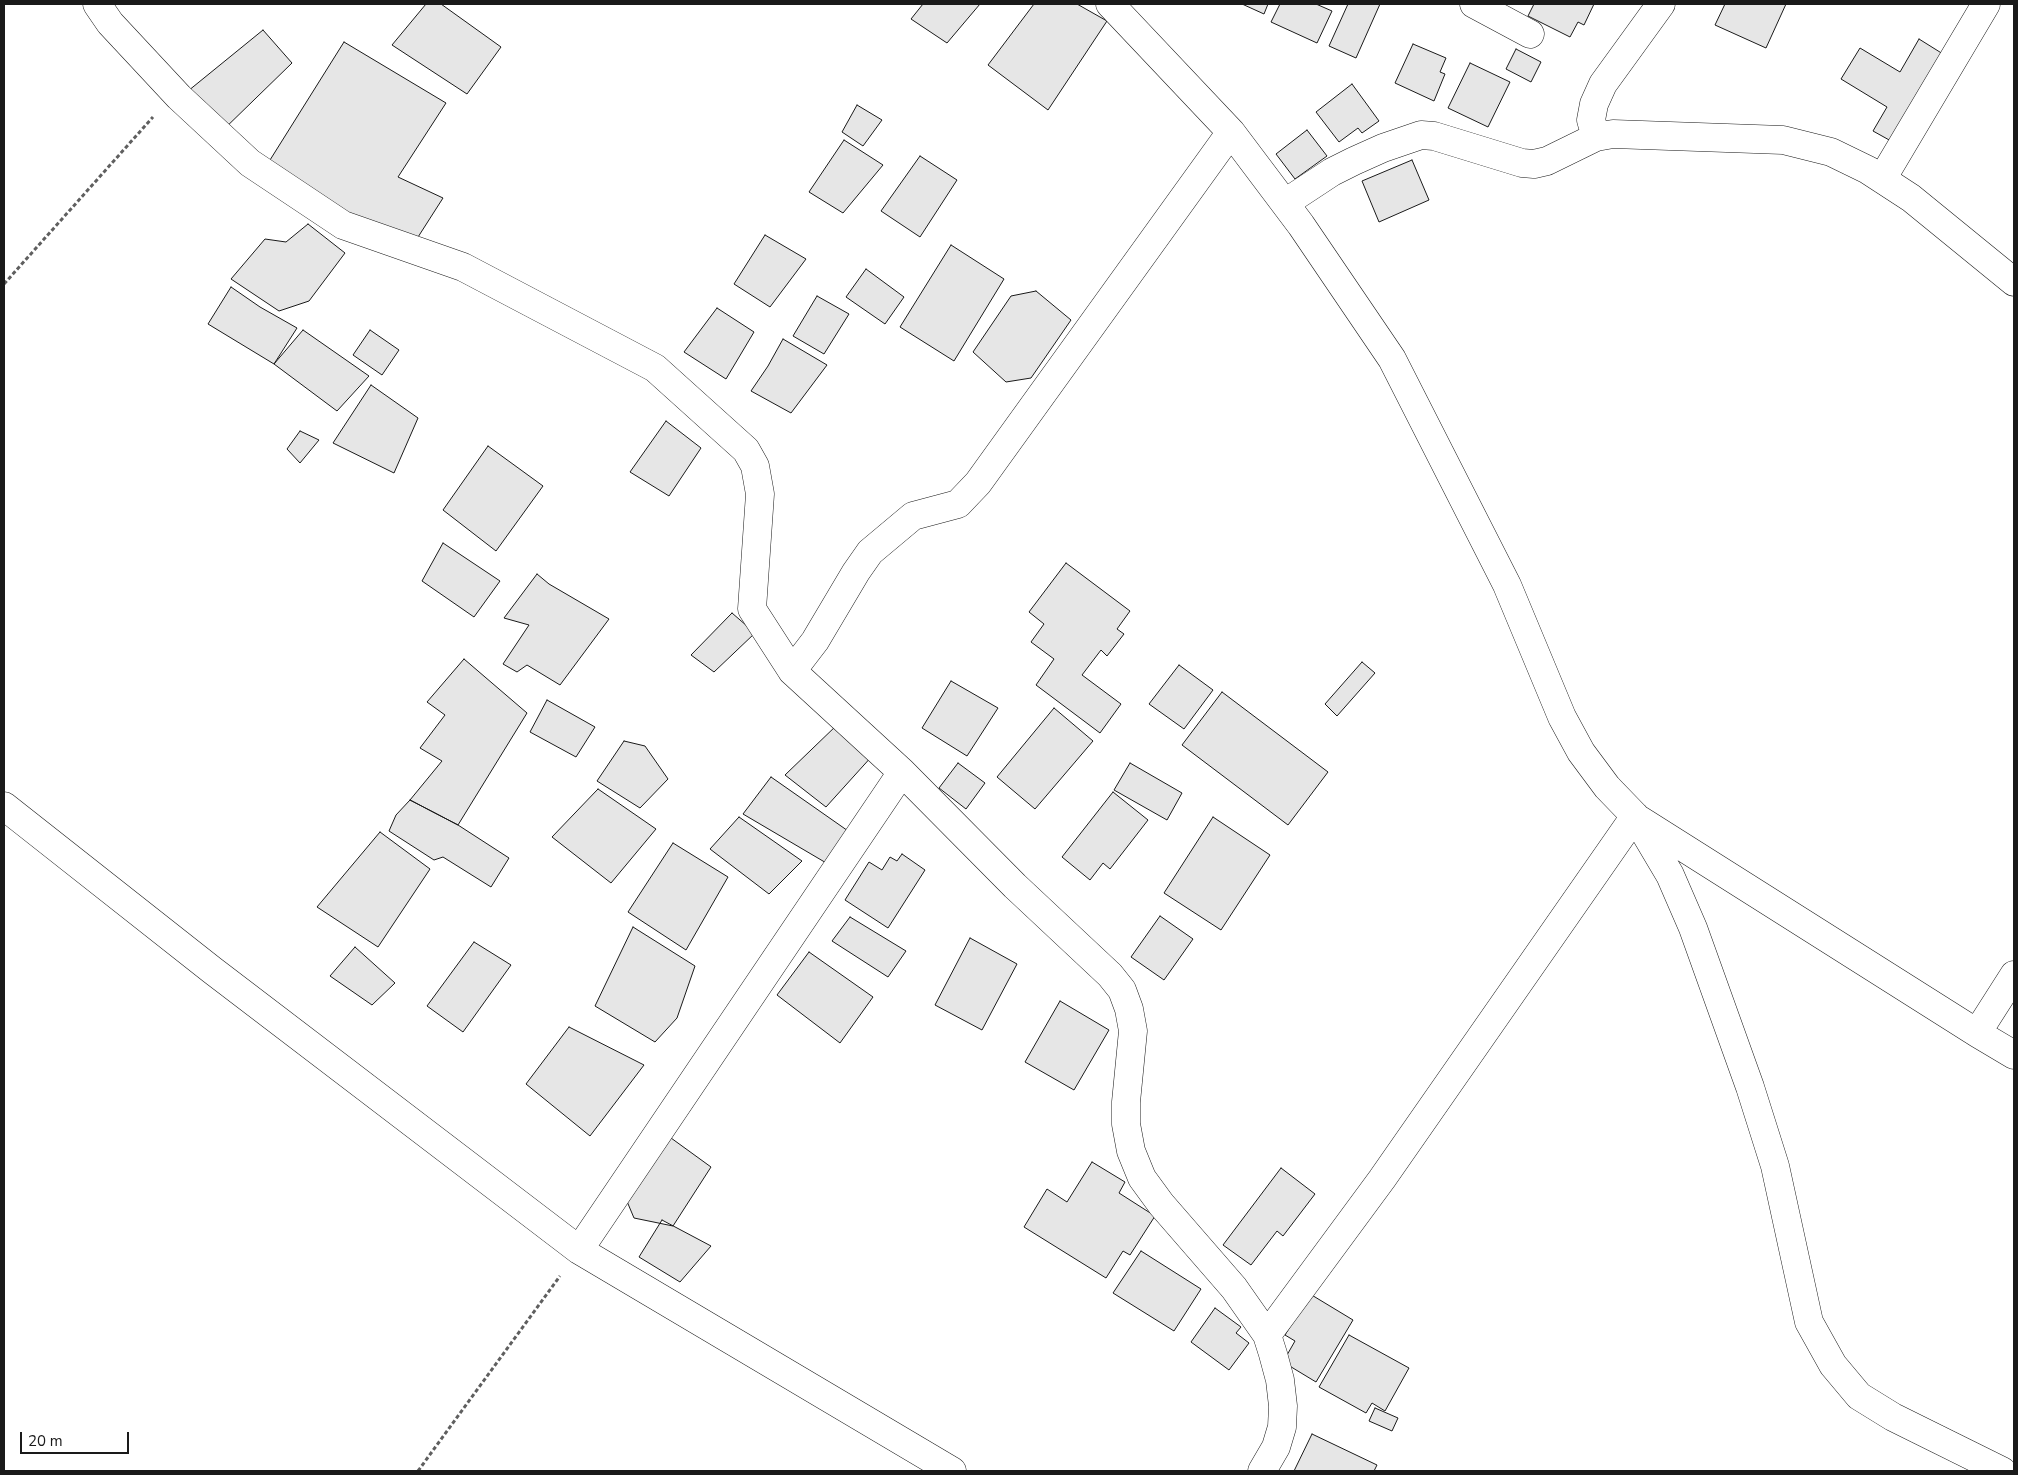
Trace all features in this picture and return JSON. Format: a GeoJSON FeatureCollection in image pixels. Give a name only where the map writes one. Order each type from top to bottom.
{"type":"FeatureCollection","features":[{"type":"Feature","properties":{"kind":"street"},"geometry":{"type":"LineString","coordinates":[[96,4],[110,23],[179,97],[250,163],[344,225],[462,267],[655,368],[746,450],[755,466],[760,494],[752,609],[792,671],[902,772],[1015,886],[1110,975],[1122,990],[1134,1030],[1126,1102],[1126,1124],[1131,1151],[1142,1178],[1234,1288],[1267,1335],[1280,1380],[1284,1406],[1282,1427],[1276,1447],[1262,1471]]}},
{"type":"Feature","properties":{"kind":"street"},"geometry":{"type":"LineString","coordinates":[[1110,4],[1231,132],[1346,288],[1392,359],[1507,585],[1562,717],[1581,752],[1607,787],[1635,816],[1977,1034],[2014,1055]]}},
{"type":"Feature","properties":{"kind":"street"},"geometry":{"type":"LineString","coordinates":[[1474,4],[1530,34]]}},
{"type":"Feature","properties":{"kind":"street"},"geometry":{"type":"LineString","coordinates":[[1596,137],[1591,120],[1594,104],[1603,84],[1660,4]]}},
{"type":"Feature","properties":{"kind":"street"},"geometry":{"type":"LineString","coordinates":[[1882,179],[1986,4]]}},
{"type":"Feature","properties":{"kind":"street"},"geometry":{"type":"LineString","coordinates":[[792,671],[816,641],[856,572],[870,552],[913,516],[958,504],[978,483],[1231,132]]}},
{"type":"Feature","properties":{"kind":"street"},"geometry":{"type":"LineString","coordinates":[[1285,204],[1347,164],[1383,148],[1421,135],[1434,136],[1522,163],[1534,164],[1547,161],[1596,137],[1613,134],[1783,140],[1831,152],[1882,179],[1911,198],[2014,282]]}},
{"type":"Feature","properties":{"kind":"street"},"geometry":{"type":"LineString","coordinates":[[579,1250],[902,772]]}},
{"type":"Feature","properties":{"kind":"street"},"geometry":{"type":"LineString","coordinates":[[4,806],[212,970],[579,1250],[952,1471]]}},
{"type":"Feature","properties":{"kind":"street"},"geometry":{"type":"LineString","coordinates":[[1267,1335],[1382,1179],[1635,816]]}},
{"type":"Feature","properties":{"kind":"street"},"geometry":{"type":"LineString","coordinates":[[1635,816],[1674,884],[1693,928],[1728,1024],[1775,1166],[1809,1322],[1833,1365],[1859,1396],[1894,1417],[2002,1471]]}},
{"type":"Feature","properties":{"kind":"street"},"geometry":{"type":"LineString","coordinates":[[1977,1034],[2014,974]]}},
{"type":"Feature","properties":{"kind":"path"},"geometry":{"type":"LineString","coordinates":[[4,284],[164,105],[179,97]]}},
{"type":"Feature","properties":{"kind":"path"},"geometry":{"type":"LineString","coordinates":[[418,1471],[579,1250]]}},
{"type":"Feature","properties":{"kind":"building"},"geometry":{"type":"Polygon","coordinates":[[[426,4],[441,4],[501,47],[467,94],[392,45],[426,4]]]}},
{"type":"Feature","properties":{"kind":"building"},"geometry":{"type":"Polygon","coordinates":[[[923,4],[980,4],[947,43],[911,19],[923,4]]]}},
{"type":"Feature","properties":{"kind":"building"},"geometry":{"type":"Polygon","coordinates":[[[1034,4],[1077,4],[1107,21],[1048,110],[988,65],[1034,4]]]}},
{"type":"Feature","properties":{"kind":"building"},"geometry":{"type":"Polygon","coordinates":[[[1242,4],[1268,4],[1264,14],[1242,4]]]}},
{"type":"Feature","properties":{"kind":"building"},"geometry":{"type":"Polygon","coordinates":[[[1280,4],[1316,4],[1332,11],[1317,43],[1271,22],[1280,4]]]}},
{"type":"Feature","properties":{"kind":"building"},"geometry":{"type":"Polygon","coordinates":[[[1348,4],[1380,4],[1356,58],[1329,46],[1348,4]]]}},
{"type":"Feature","properties":{"kind":"building"},"geometry":{"type":"Polygon","coordinates":[[[1534,4],[1594,4],[1584,25],[1578,22],[1570,37],[1528,16],[1534,4]]]}},
{"type":"Feature","properties":{"kind":"building"},"geometry":{"type":"Polygon","coordinates":[[[1725,4],[1786,4],[1766,48],[1715,25],[1725,4]]]}},
{"type":"Feature","properties":{"kind":"building"},"geometry":{"type":"Polygon","coordinates":[[[263,30],[292,63],[219,134],[188,91],[263,30]]]}},
{"type":"Feature","properties":{"kind":"building"},"geometry":{"type":"Polygon","coordinates":[[[1919,39],[1943,54],[1891,141],[1873,131],[1887,107],[1841,79],[1860,48],[1900,72],[1919,39]]]}},
{"type":"Feature","properties":{"kind":"building"},"geometry":{"type":"Polygon","coordinates":[[[344,42],[446,103],[398,177],[443,198],[411,248],[335,207],[270,160],[344,42]]]}},
{"type":"Feature","properties":{"kind":"building"},"geometry":{"type":"Polygon","coordinates":[[[1413,44],[1446,58],[1440,72],[1445,74],[1434,101],[1395,83],[1413,44]]]}},
{"type":"Feature","properties":{"kind":"building"},"geometry":{"type":"Polygon","coordinates":[[[1516,49],[1541,62],[1531,82],[1506,69],[1516,49]]]}},
{"type":"Feature","properties":{"kind":"building"},"geometry":{"type":"Polygon","coordinates":[[[1470,63],[1510,82],[1488,127],[1448,108],[1470,63]]]}},
{"type":"Feature","properties":{"kind":"building"},"geometry":{"type":"Polygon","coordinates":[[[1352,84],[1379,121],[1362,133],[1358,128],[1339,142],[1316,112],[1352,84]]]}},
{"type":"Feature","properties":{"kind":"building"},"geometry":{"type":"Polygon","coordinates":[[[857,105],[882,120],[863,146],[842,132],[857,105]]]}},
{"type":"Feature","properties":{"kind":"building"},"geometry":{"type":"Polygon","coordinates":[[[1307,130],[1327,156],[1295,179],[1276,154],[1307,130]]]}},
{"type":"Feature","properties":{"kind":"building"},"geometry":{"type":"Polygon","coordinates":[[[844,140],[883,165],[843,213],[809,192],[844,140]]]}},
{"type":"Feature","properties":{"kind":"building"},"geometry":{"type":"Polygon","coordinates":[[[920,156],[957,180],[920,237],[881,211],[920,156]]]}},
{"type":"Feature","properties":{"kind":"building"},"geometry":{"type":"Polygon","coordinates":[[[1412,160],[1429,200],[1379,222],[1362,181],[1412,160]]]}},
{"type":"Feature","properties":{"kind":"building"},"geometry":{"type":"Polygon","coordinates":[[[308,224],[345,253],[309,301],[279,311],[231,279],[265,239],[286,242],[308,224]]]}},
{"type":"Feature","properties":{"kind":"building"},"geometry":{"type":"Polygon","coordinates":[[[765,235],[806,259],[770,307],[734,284],[765,235]]]}},
{"type":"Feature","properties":{"kind":"building"},"geometry":{"type":"Polygon","coordinates":[[[951,245],[1004,279],[954,361],[900,327],[951,245]]]}},
{"type":"Feature","properties":{"kind":"building"},"geometry":{"type":"Polygon","coordinates":[[[866,269],[904,297],[885,324],[846,297],[866,269]]]}},
{"type":"Feature","properties":{"kind":"building"},"geometry":{"type":"Polygon","coordinates":[[[231,287],[260,307],[297,328],[274,364],[208,324],[231,287]]]}},
{"type":"Feature","properties":{"kind":"building"},"geometry":{"type":"Polygon","coordinates":[[[1036,291],[1071,320],[1031,378],[1006,382],[973,352],[1011,296],[1036,291]]]}},
{"type":"Feature","properties":{"kind":"building"},"geometry":{"type":"Polygon","coordinates":[[[817,296],[849,314],[824,354],[793,336],[817,296]]]}},
{"type":"Feature","properties":{"kind":"building"},"geometry":{"type":"Polygon","coordinates":[[[717,308],[754,332],[726,379],[684,352],[717,308]]]}},
{"type":"Feature","properties":{"kind":"building"},"geometry":{"type":"Polygon","coordinates":[[[303,330],[369,376],[337,411],[274,364],[303,330]]]}},
{"type":"Feature","properties":{"kind":"building"},"geometry":{"type":"Polygon","coordinates":[[[370,330],[399,350],[382,375],[353,355],[370,330]]]}},
{"type":"Feature","properties":{"kind":"building"},"geometry":{"type":"Polygon","coordinates":[[[783,339],[827,365],[791,413],[751,391],[783,339]]]}},
{"type":"Feature","properties":{"kind":"building"},"geometry":{"type":"Polygon","coordinates":[[[371,385],[418,418],[394,473],[333,443],[371,385]]]}},
{"type":"Feature","properties":{"kind":"building"},"geometry":{"type":"Polygon","coordinates":[[[666,421],[701,448],[669,496],[630,472],[666,421]]]}},
{"type":"Feature","properties":{"kind":"building"},"geometry":{"type":"Polygon","coordinates":[[[300,431],[319,440],[300,463],[287,449],[300,431]]]}},
{"type":"Feature","properties":{"kind":"building"},"geometry":{"type":"Polygon","coordinates":[[[488,446],[543,486],[496,551],[443,510],[488,446]]]}},
{"type":"Feature","properties":{"kind":"building"},"geometry":{"type":"Polygon","coordinates":[[[443,543],[500,581],[474,617],[422,581],[443,543]]]}},
{"type":"Feature","properties":{"kind":"building"},"geometry":{"type":"Polygon","coordinates":[[[1066,563],[1130,611],[1117,629],[1124,634],[1107,656],[1101,650],[1082,675],[1121,704],[1100,733],[1036,685],[1054,659],[1031,642],[1044,624],[1029,612],[1066,563]]]}},
{"type":"Feature","properties":{"kind":"building"},"geometry":{"type":"Polygon","coordinates":[[[537,574],[549,584],[609,619],[560,685],[527,665],[517,672],[503,664],[529,625],[504,618],[537,574]]]}},
{"type":"Feature","properties":{"kind":"building"},"geometry":{"type":"Polygon","coordinates":[[[732,613],[755,633],[714,672],[691,655],[732,613]]]}},
{"type":"Feature","properties":{"kind":"building"},"geometry":{"type":"Polygon","coordinates":[[[464,659],[527,713],[458,825],[410,800],[442,761],[420,748],[445,715],[427,702],[464,659]]]}},
{"type":"Feature","properties":{"kind":"building"},"geometry":{"type":"Polygon","coordinates":[[[1362,662],[1375,673],[1337,716],[1325,704],[1362,662]]]}},
{"type":"Feature","properties":{"kind":"building"},"geometry":{"type":"Polygon","coordinates":[[[1179,665],[1213,690],[1184,729],[1149,704],[1179,665]]]}},
{"type":"Feature","properties":{"kind":"building"},"geometry":{"type":"Polygon","coordinates":[[[951,681],[998,708],[967,756],[922,728],[951,681]]]}},
{"type":"Feature","properties":{"kind":"building"},"geometry":{"type":"Polygon","coordinates":[[[1222,692],[1328,772],[1288,825],[1182,745],[1222,692]]]}},
{"type":"Feature","properties":{"kind":"building"},"geometry":{"type":"Polygon","coordinates":[[[547,700],[595,727],[576,757],[530,732],[547,700]]]}},
{"type":"Feature","properties":{"kind":"building"},"geometry":{"type":"Polygon","coordinates":[[[1054,708],[1093,741],[1035,809],[997,777],[1054,708]]]}},
{"type":"Feature","properties":{"kind":"building"},"geometry":{"type":"Polygon","coordinates":[[[838,724],[873,755],[826,807],[785,775],[838,724]]]}},
{"type":"Feature","properties":{"kind":"building"},"geometry":{"type":"Polygon","coordinates":[[[624,741],[645,746],[668,779],[640,808],[597,781],[624,741]]]}},
{"type":"Feature","properties":{"kind":"building"},"geometry":{"type":"Polygon","coordinates":[[[958,763],[985,783],[966,809],[939,788],[958,763]]]}},
{"type":"Feature","properties":{"kind":"building"},"geometry":{"type":"Polygon","coordinates":[[[1130,763],[1182,793],[1167,820],[1114,790],[1130,763]]]}},
{"type":"Feature","properties":{"kind":"building"},"geometry":{"type":"Polygon","coordinates":[[[771,777],[851,833],[828,864],[743,814],[771,777]]]}},
{"type":"Feature","properties":{"kind":"building"},"geometry":{"type":"Polygon","coordinates":[[[598,789],[656,829],[611,883],[552,837],[598,789]]]}},
{"type":"Feature","properties":{"kind":"building"},"geometry":{"type":"Polygon","coordinates":[[[1113,792],[1148,820],[1110,869],[1103,863],[1090,880],[1062,857],[1113,792]]]}},
{"type":"Feature","properties":{"kind":"building"},"geometry":{"type":"Polygon","coordinates":[[[410,800],[458,825],[509,858],[491,887],[443,857],[434,860],[389,831],[396,815],[410,800]]]}},
{"type":"Feature","properties":{"kind":"building"},"geometry":{"type":"Polygon","coordinates":[[[739,817],[802,861],[769,894],[710,849],[739,817]]]}},
{"type":"Feature","properties":{"kind":"building"},"geometry":{"type":"Polygon","coordinates":[[[1213,817],[1270,855],[1221,930],[1164,893],[1213,817]]]}},
{"type":"Feature","properties":{"kind":"building"},"geometry":{"type":"Polygon","coordinates":[[[380,832],[430,869],[378,947],[317,907],[380,832]]]}},
{"type":"Feature","properties":{"kind":"building"},"geometry":{"type":"Polygon","coordinates":[[[673,843],[728,877],[686,950],[628,912],[673,843]]]}},
{"type":"Feature","properties":{"kind":"building"},"geometry":{"type":"Polygon","coordinates":[[[902,854],[925,870],[888,928],[845,900],[869,862],[882,870],[890,857],[897,861],[902,854]]]}},
{"type":"Feature","properties":{"kind":"building"},"geometry":{"type":"Polygon","coordinates":[[[1160,916],[1193,939],[1164,980],[1131,957],[1160,916]]]}},
{"type":"Feature","properties":{"kind":"building"},"geometry":{"type":"Polygon","coordinates":[[[850,917],[906,951],[888,977],[832,941],[850,917]]]}},
{"type":"Feature","properties":{"kind":"building"},"geometry":{"type":"Polygon","coordinates":[[[633,927],[695,966],[677,1018],[655,1042],[595,1006],[633,927]]]}},
{"type":"Feature","properties":{"kind":"building"},"geometry":{"type":"Polygon","coordinates":[[[970,938],[1017,964],[982,1030],[935,1005],[970,938]]]}},
{"type":"Feature","properties":{"kind":"building"},"geometry":{"type":"Polygon","coordinates":[[[474,942],[511,965],[463,1032],[427,1006],[474,942]]]}},
{"type":"Feature","properties":{"kind":"building"},"geometry":{"type":"Polygon","coordinates":[[[355,947],[395,983],[372,1005],[330,976],[355,947]]]}},
{"type":"Feature","properties":{"kind":"building"},"geometry":{"type":"Polygon","coordinates":[[[809,952],[873,997],[840,1043],[777,995],[809,952]]]}},
{"type":"Feature","properties":{"kind":"building"},"geometry":{"type":"Polygon","coordinates":[[[1060,1001],[1109,1030],[1074,1090],[1025,1062],[1060,1001]]]}},
{"type":"Feature","properties":{"kind":"building"},"geometry":{"type":"Polygon","coordinates":[[[569,1027],[644,1065],[590,1136],[526,1084],[569,1027]]]}},
{"type":"Feature","properties":{"kind":"building"},"geometry":{"type":"Polygon","coordinates":[[[660,1130],[711,1167],[673,1226],[634,1218],[626,1199],[660,1130]]]}},
{"type":"Feature","properties":{"kind":"building"},"geometry":{"type":"Polygon","coordinates":[[[1092,1162],[1125,1182],[1119,1193],[1155,1216],[1130,1255],[1123,1251],[1106,1278],[1024,1227],[1047,1189],[1067,1202],[1092,1162]]]}},
{"type":"Feature","properties":{"kind":"building"},"geometry":{"type":"Polygon","coordinates":[[[1281,1168],[1315,1194],[1283,1236],[1277,1231],[1251,1265],[1223,1245],[1281,1168]]]}},
{"type":"Feature","properties":{"kind":"building"},"geometry":{"type":"Polygon","coordinates":[[[662,1220],[711,1246],[680,1282],[639,1257],[662,1220]]]}},
{"type":"Feature","properties":{"kind":"building"},"geometry":{"type":"Polygon","coordinates":[[[1141,1251],[1201,1289],[1174,1331],[1113,1293],[1141,1251]]]}},
{"type":"Feature","properties":{"kind":"building"},"geometry":{"type":"Polygon","coordinates":[[[1310,1294],[1353,1320],[1316,1382],[1283,1362],[1295,1341],[1285,1335],[1310,1294]]]}},
{"type":"Feature","properties":{"kind":"building"},"geometry":{"type":"Polygon","coordinates":[[[1215,1308],[1241,1327],[1236,1333],[1249,1343],[1229,1370],[1191,1342],[1215,1308]]]}},
{"type":"Feature","properties":{"kind":"building"},"geometry":{"type":"Polygon","coordinates":[[[1349,1335],[1409,1368],[1385,1411],[1372,1403],[1366,1413],[1319,1387],[1349,1335]]]}},
{"type":"Feature","properties":{"kind":"building"},"geometry":{"type":"Polygon","coordinates":[[[1375,1408],[1398,1418],[1392,1431],[1369,1421],[1375,1408]]]}},
{"type":"Feature","properties":{"kind":"building"},"geometry":{"type":"Polygon","coordinates":[[[1312,1434],[1377,1465],[1374,1471],[1294,1471],[1312,1434]]]}}]}
